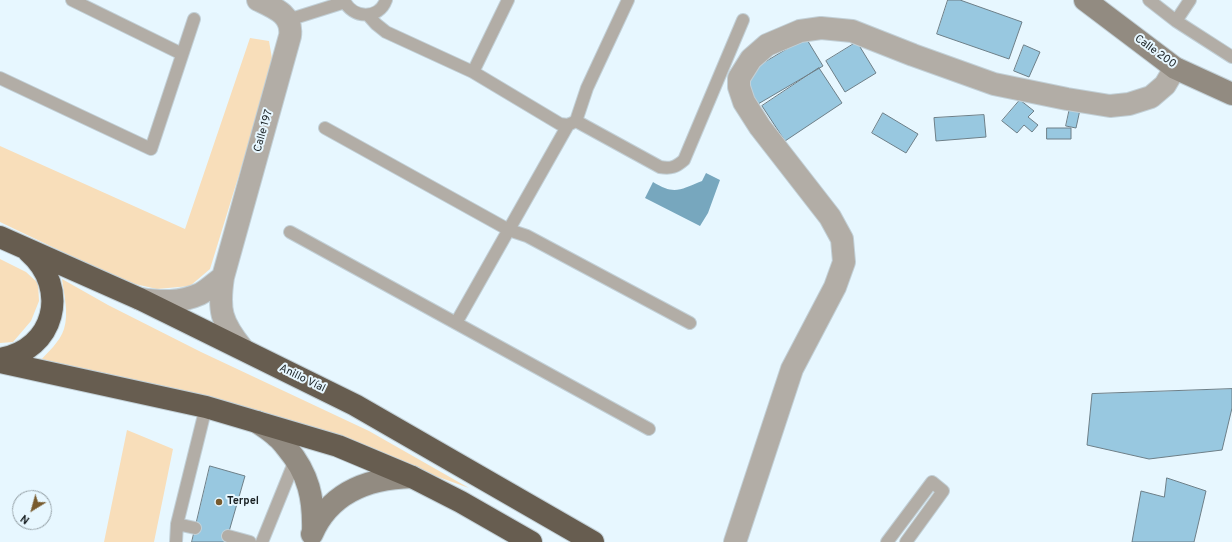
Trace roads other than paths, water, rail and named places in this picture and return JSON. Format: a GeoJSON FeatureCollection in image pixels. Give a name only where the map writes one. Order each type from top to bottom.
{"type":"FeatureCollection","features":[{"type":"Feature","properties":{"kind":"highway","name":"Anillo Víal"},"geometry":{"type":"LineString","coordinates":[[9,242],[140,299],[355,405],[593,542]]}},
{"type":"Feature","properties":{"kind":"highway"},"geometry":{"type":"LineString","coordinates":[[0,361],[19,354],[36,342],[48,325],[53,306],[51,285],[42,266],[28,251],[9,242]]}},
{"type":"Feature","properties":{"kind":"highway"},"geometry":{"type":"LineString","coordinates":[[0,361],[206,407],[338,446],[412,478],[461,502],[531,542]]}},
{"type":"Feature","properties":{"kind":"street"},"geometry":{"type":"LineString","coordinates":[[258,0],[279,11],[288,20]]}},
{"type":"Feature","properties":{"kind":"street","name":"Calle 200"},"geometry":{"type":"LineString","coordinates":[[1084,0],[1176,68],[1232,94]]}},
{"type":"Feature","properties":{"kind":"street","name":"Calle 197"},"geometry":{"type":"LineString","coordinates":[[242,348],[230,333],[222,315],[220,296],[223,277],[290,36],[291,28],[288,20]]}},
{"type":"Feature","properties":{"kind":"street"},"geometry":{"type":"LineString","coordinates":[[736,542],[792,369],[834,287],[844,262],[842,239],[830,216],[760,127],[744,102],[739,87],[739,78],[751,59],[767,45],[800,31],[821,28],[852,31],[994,84],[1110,106],[1129,104],[1151,97],[1165,85],[1176,68]]}},
{"type":"Feature","properties":{"kind":"street"},"geometry":{"type":"LineString","coordinates":[[140,299],[161,302],[181,300],[201,294],[223,277]]}},
{"type":"Feature","properties":{"kind":"street"},"geometry":{"type":"LineString","coordinates":[[256,422],[278,437],[296,458],[305,475],[311,493],[313,513],[310,537]]}},
{"type":"Feature","properties":{"kind":"street"},"geometry":{"type":"LineString","coordinates":[[310,537],[323,515],[337,501],[353,489],[378,480],[412,478]]}},
{"type":"Feature","properties":{"kind":"lane"},"geometry":{"type":"LineString","coordinates":[[72,0],[182,54]]}},
{"type":"Feature","properties":{"kind":"lane"},"geometry":{"type":"LineString","coordinates":[[288,20],[344,1],[354,12],[361,15],[368,15],[381,9],[386,0]]}},
{"type":"Feature","properties":{"kind":"lane"},"geometry":{"type":"LineString","coordinates":[[473,72],[508,0]]}},
{"type":"Feature","properties":{"kind":"lane"},"geometry":{"type":"LineString","coordinates":[[456,323],[572,123],[628,0]]}},
{"type":"Feature","properties":{"kind":"lane"},"geometry":{"type":"LineString","coordinates":[[1148,0],[1176,21],[1232,57]]}},
{"type":"Feature","properties":{"kind":"lane"},"geometry":{"type":"LineString","coordinates":[[1176,21],[1190,0]]}},
{"type":"Feature","properties":{"kind":"lane"},"geometry":{"type":"LineString","coordinates":[[368,15],[386,32],[473,72],[560,124],[572,123],[660,167],[668,168],[677,166],[684,160],[743,20]]}},
{"type":"Feature","properties":{"kind":"lane"},"geometry":{"type":"LineString","coordinates":[[0,78],[151,149],[194,19]]}},
{"type":"Feature","properties":{"kind":"lane"},"geometry":{"type":"LineString","coordinates":[[325,128],[509,230],[527,236],[690,323]]}},
{"type":"Feature","properties":{"kind":"lane"},"geometry":{"type":"LineString","coordinates":[[290,232],[649,429]]}},
{"type":"Feature","properties":{"kind":"lane"},"geometry":{"type":"LineString","coordinates":[[176,542],[177,524],[206,407]]}},
{"type":"Feature","properties":{"kind":"lane"},"geometry":{"type":"LineString","coordinates":[[262,542],[296,458]]}},
{"type":"Feature","properties":{"kind":"lane"},"geometry":{"type":"LineString","coordinates":[[887,542],[932,482],[943,491],[906,542]]}},
{"type":"Feature","properties":{"kind":"lane"},"geometry":{"type":"LineString","coordinates":[[177,524],[195,528]]}},
{"type":"Feature","properties":{"kind":"lane"},"geometry":{"type":"LineString","coordinates":[[228,536],[250,542]]}},
{"type":"Feature","properties":{"kind":"water"},"geometry":{"type":"Polygon","coordinates":[[[706,173],[720,180],[708,213],[700,226],[645,198],[653,182],[666,189],[677,190],[702,181],[706,173]]]}},
{"type":"Feature","properties":{"kind":"place","name":"Terpel"},"geometry":{"type":"Point","coordinates":[219,502]}}]}
